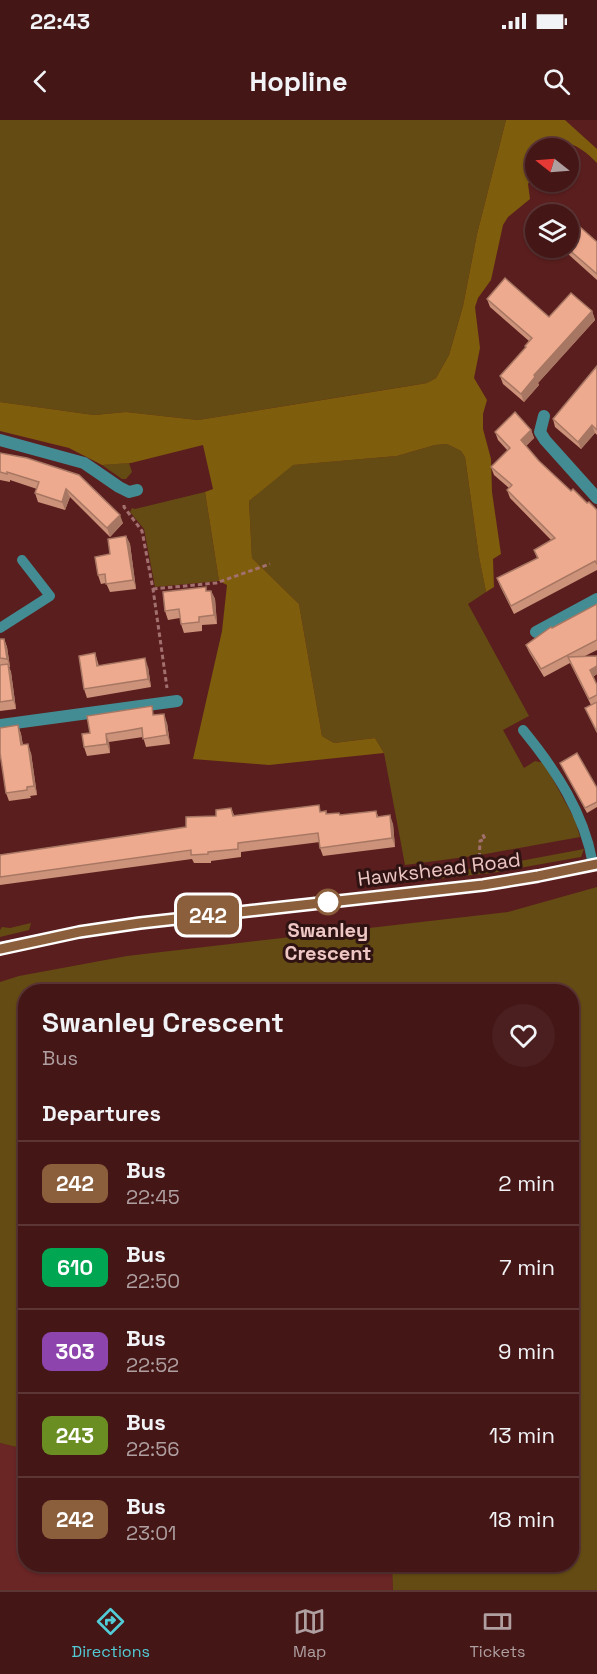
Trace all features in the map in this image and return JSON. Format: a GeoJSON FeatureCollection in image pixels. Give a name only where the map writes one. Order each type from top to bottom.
{"type":"FeatureCollection","features":[{"type":"Feature","properties":{"kind":"street"},"geometry":{"type":"LineString","coordinates":[[544,416],[540,432],[545,440],[597,498]]}},
{"type":"Feature","properties":{"kind":"street"},"geometry":{"type":"LineString","coordinates":[[0,440],[84,463],[133,491]]}},
{"type":"Feature","properties":{"kind":"street"},"geometry":{"type":"LineString","coordinates":[[536,632],[597,599]]}},
{"type":"Feature","properties":{"kind":"street"},"geometry":{"type":"LineString","coordinates":[[0,725],[172,701]]}},
{"type":"Feature","properties":{"kind":"street","name":"Hawkshead Road"},"geometry":{"type":"LineString","coordinates":[[0,948],[79,932],[140,923],[483,885],[595,864]]}},
{"type":"Feature","properties":{"kind":"lane"},"geometry":{"type":"LineString","coordinates":[[0,628],[50,596],[22,560]]}},
{"type":"Feature","properties":{"kind":"lane"},"geometry":{"type":"LineString","coordinates":[[523,730],[548,761],[583,824],[595,864]]}},
{"type":"Feature","properties":{"kind":"path"},"geometry":{"type":"LineString","coordinates":[[133,491],[124,507],[142,531],[172,701]]}},
{"type":"Feature","properties":{"kind":"path"},"geometry":{"type":"LineString","coordinates":[[153,589],[216,583],[270,564]]}},
{"type":"Feature","properties":{"kind":"path"},"geometry":{"type":"LineString","coordinates":[[479,865],[480,841],[485,839],[482,833]]}},
{"type":"Feature","properties":{"kind":"shaded area"},"geometry":{"type":"Polygon","coordinates":[[[0,120],[506,120],[477,234],[463,306],[449,355],[436,378],[427,383],[198,420],[126,412],[94,415],[0,402],[0,120]]]}},
{"type":"Feature","properties":{"kind":"shaded area"},"geometry":{"type":"Polygon","coordinates":[[[506,120],[565,120],[597,149],[597,163],[579,148],[579,138],[525,138],[525,192],[529,192],[530,199],[508,217],[503,225],[491,280],[478,298],[475,307],[480,348],[474,378],[487,400],[483,414],[483,429],[491,459],[492,492],[501,554],[493,559],[494,587],[486,592],[465,457],[461,451],[447,444],[435,445],[397,456],[293,465],[249,501],[252,558],[299,604],[322,736],[334,743],[375,738],[384,753],[269,765],[193,759],[222,631],[227,585],[219,581],[205,492],[213,489],[203,445],[131,463],[102,465],[69,448],[0,431],[0,402],[94,415],[126,412],[198,420],[427,383],[436,378],[449,355],[463,306],[477,234],[506,120]]]}},
{"type":"Feature","properties":{"kind":"shaded area"},"geometry":{"type":"Polygon","coordinates":[[[447,444],[461,451],[465,457],[486,592],[468,604],[529,716],[503,730],[524,768],[535,761],[544,763],[575,820],[580,837],[480,855],[405,865],[384,753],[375,738],[334,743],[322,736],[299,604],[252,558],[249,501],[292,465],[397,456],[435,445],[447,444]]]}},
{"type":"Feature","properties":{"kind":"shaded area"},"geometry":{"type":"Polygon","coordinates":[[[129,463],[132,472],[126,479],[122,479],[102,465],[129,463]]]}},
{"type":"Feature","properties":{"kind":"shaded area"},"geometry":{"type":"Polygon","coordinates":[[[205,492],[219,581],[155,587],[144,529],[130,512],[132,508],[205,492]]]}},
{"type":"Feature","properties":{"kind":"shaded area"},"geometry":{"type":"Polygon","coordinates":[[[584,849],[581,857],[492,873],[399,883],[398,879],[494,866],[584,849]]]}},
{"type":"Feature","properties":{"kind":"shaded area"},"geometry":{"type":"Polygon","coordinates":[[[597,887],[597,1590],[393,1590],[392,1572],[579,1572],[579,984],[18,984],[18,1447],[0,1443],[0,982],[19,976],[127,956],[508,912],[597,887]]]}},
{"type":"Feature","properties":{"kind":"shaded area"},"geometry":{"type":"Polygon","coordinates":[[[31,923],[29,930],[0,937],[2,927],[10,928],[31,923]]]}},
{"type":"Feature","properties":{"kind":"shaded area"},"geometry":{"type":"Polygon","coordinates":[[[0,1443],[18,1447],[18,1572],[392,1572],[393,1590],[0,1590],[0,1443]]]}},
{"type":"Feature","properties":{"kind":"building"},"geometry":{"type":"Polygon","coordinates":[[[579,228],[597,242],[597,274],[579,258],[579,228]]]}},
{"type":"Feature","properties":{"kind":"building"},"geometry":{"type":"Polygon","coordinates":[[[505,278],[549,317],[571,293],[592,311],[534,375],[535,377],[521,394],[500,376],[532,338],[487,299],[505,278]]]}},
{"type":"Feature","properties":{"kind":"building"},"geometry":{"type":"Polygon","coordinates":[[[597,366],[597,430],[592,425],[578,442],[553,419],[597,366]]]}},
{"type":"Feature","properties":{"kind":"building"},"geometry":{"type":"Polygon","coordinates":[[[515,412],[531,430],[521,440],[539,461],[571,491],[573,489],[597,510],[597,564],[595,561],[511,606],[497,578],[538,558],[534,550],[555,538],[507,490],[512,485],[491,467],[510,448],[495,432],[515,412]]]}},
{"type":"Feature","properties":{"kind":"building"},"geometry":{"type":"Polygon","coordinates":[[[0,453],[27,458],[79,475],[120,515],[107,528],[66,489],[62,502],[35,493],[39,482],[0,472],[0,453]]]}},
{"type":"Feature","properties":{"kind":"building"},"geometry":{"type":"Polygon","coordinates":[[[126,536],[133,580],[106,584],[105,574],[98,575],[95,557],[110,554],[108,539],[126,536]]]}},
{"type":"Feature","properties":{"kind":"building"},"geometry":{"type":"Polygon","coordinates":[[[206,587],[206,591],[211,591],[214,615],[199,617],[199,622],[181,624],[179,609],[165,611],[163,592],[206,587]]]}},
{"type":"Feature","properties":{"kind":"building"},"geometry":{"type":"Polygon","coordinates":[[[597,604],[597,640],[541,669],[526,645],[551,627],[597,604]]]}},
{"type":"Feature","properties":{"kind":"building"},"geometry":{"type":"Polygon","coordinates":[[[0,639],[4,639],[7,659],[0,658],[0,639]]]}},
{"type":"Feature","properties":{"kind":"building"},"geometry":{"type":"Polygon","coordinates":[[[95,653],[97,666],[145,658],[148,679],[84,689],[79,656],[95,653]]]}},
{"type":"Feature","properties":{"kind":"building"},"geometry":{"type":"Polygon","coordinates":[[[597,656],[597,666],[590,670],[597,685],[597,695],[589,699],[568,657],[597,656]]]}},
{"type":"Feature","properties":{"kind":"building"},"geometry":{"type":"Polygon","coordinates":[[[8,664],[13,700],[0,702],[0,665],[8,664]]]}},
{"type":"Feature","properties":{"kind":"building"},"geometry":{"type":"Polygon","coordinates":[[[597,702],[597,732],[585,708],[597,702]]]}},
{"type":"Feature","properties":{"kind":"building"},"geometry":{"type":"Polygon","coordinates":[[[152,706],[153,715],[164,714],[167,735],[143,739],[142,728],[106,734],[107,744],[84,747],[82,734],[90,733],[87,716],[152,706]]]}},
{"type":"Feature","properties":{"kind":"building"},"geometry":{"type":"Polygon","coordinates":[[[18,725],[21,745],[28,744],[34,786],[27,787],[27,790],[6,793],[0,753],[0,728],[18,725]]]}},
{"type":"Feature","properties":{"kind":"building"},"geometry":{"type":"Polygon","coordinates":[[[577,753],[597,788],[597,802],[585,808],[560,763],[577,753]]]}},
{"type":"Feature","properties":{"kind":"building"},"geometry":{"type":"Polygon","coordinates":[[[319,805],[320,812],[326,811],[326,814],[339,813],[340,815],[376,811],[377,817],[390,815],[392,838],[320,848],[318,833],[238,843],[238,849],[208,852],[208,854],[191,855],[191,850],[0,877],[0,855],[186,827],[186,817],[216,816],[216,810],[231,808],[233,816],[319,805]]]}},
{"type":"Feature","properties":{"kind":"bus line","name":"242"},"geometry":{"type":"LineString","coordinates":[[0,949],[79,932],[140,923],[483,885],[597,864]]}},
{"type":"Feature","properties":{"kind":"place","name":"Swanley Crescent"},"geometry":{"type":"Point","coordinates":[328,902]}}]}
